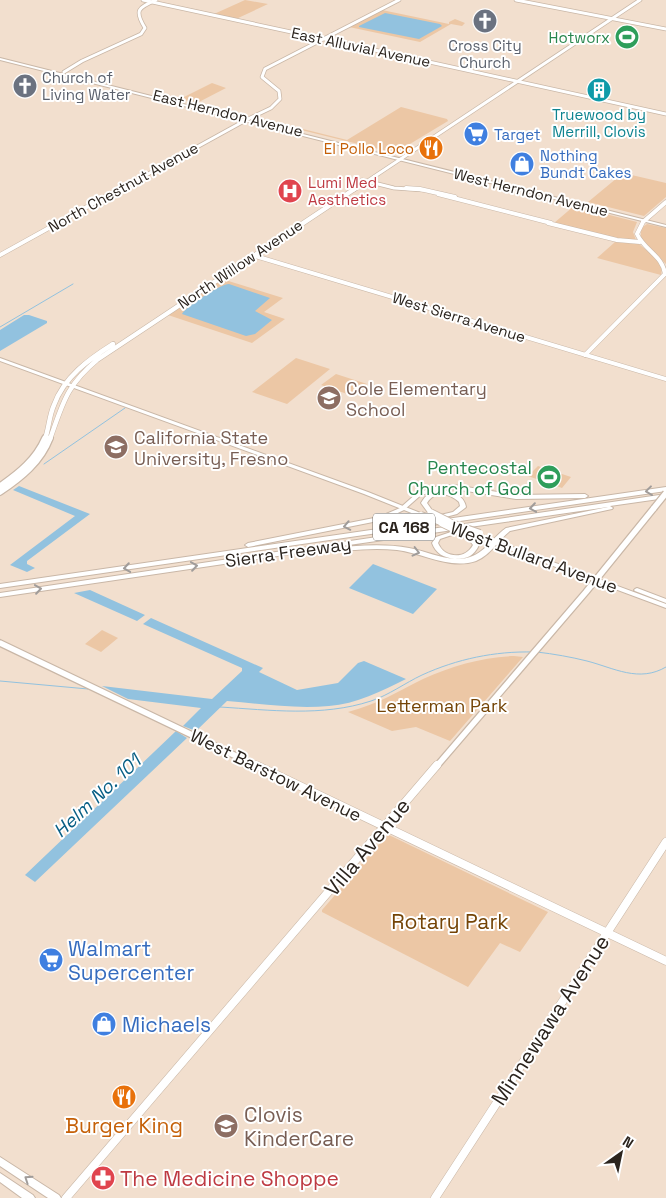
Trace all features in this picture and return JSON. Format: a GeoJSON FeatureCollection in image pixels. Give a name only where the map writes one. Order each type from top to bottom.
{"type":"FeatureCollection","features":[{"type":"Feature","properties":{"kind":"highway"},"geometry":{"type":"LineString","coordinates":[[175,560],[382,519],[404,507],[423,492],[444,487],[516,497],[552,498],[633,493]]}},
{"type":"Feature","properties":{"kind":"highway","name":"Sierra Freeway"},"geometry":{"type":"LineString","coordinates":[[0,586],[666,489]]}},
{"type":"Feature","properties":{"kind":"highway"},"geometry":{"type":"LineString","coordinates":[[364,532],[455,513],[461,509],[463,503],[455,495],[444,492],[435,493],[426,498],[424,503],[427,514],[446,522],[471,535],[475,548],[470,554],[464,556],[445,555],[439,552],[435,545],[438,538],[445,535],[536,515]]}},
{"type":"Feature","properties":{"kind":"highway","name":"Sierra Freeway"},"geometry":{"type":"LineString","coordinates":[[0,594],[666,496]]}},
{"type":"Feature","properties":{"kind":"highway"},"geometry":{"type":"LineString","coordinates":[[280,553],[388,547],[418,552],[451,561],[464,562],[485,554],[504,532],[516,526],[666,496]]}},
{"type":"Feature","properties":{"kind":"main road","name":"East Alluvial Avenue"},"geometry":{"type":"LineString","coordinates":[[143,0],[321,39]]}},
{"type":"Feature","properties":{"kind":"main road"},"geometry":{"type":"LineString","coordinates":[[278,100],[278,92],[259,78],[258,73],[260,70],[397,0]]}},
{"type":"Feature","properties":{"kind":"main road"},"geometry":{"type":"LineString","coordinates":[[516,0],[641,23]]}},
{"type":"Feature","properties":{"kind":"main road"},"geometry":{"type":"LineString","coordinates":[[522,0],[666,28]]}},
{"type":"Feature","properties":{"kind":"main road","name":"North Willow Avenue"},"geometry":{"type":"LineString","coordinates":[[398,158],[418,147],[440,128],[553,53],[632,5],[637,0]]}},
{"type":"Feature","properties":{"kind":"main road","name":"North Willow Avenue"},"geometry":{"type":"LineString","coordinates":[[70,383],[90,359],[429,137],[518,81],[637,0]]}},
{"type":"Feature","properties":{"kind":"main road"},"geometry":{"type":"LineString","coordinates":[[568,10],[578,10]]}},
{"type":"Feature","properties":{"kind":"main road"},"geometry":{"type":"LineString","coordinates":[[583,37],[592,28]]}},
{"type":"Feature","properties":{"kind":"main road"},"geometry":{"type":"LineString","coordinates":[[278,100],[280,93],[263,79],[263,71],[321,39]]}},
{"type":"Feature","properties":{"kind":"main road"},"geometry":{"type":"LineString","coordinates":[[543,63],[553,53]]}},
{"type":"Feature","properties":{"kind":"main road","name":"East Herndon Avenue"},"geometry":{"type":"LineString","coordinates":[[0,58],[64,72],[398,158]]}},
{"type":"Feature","properties":{"kind":"main road","name":"East Herndon Avenue"},"geometry":{"type":"LineString","coordinates":[[0,58],[248,119]]}},
{"type":"Feature","properties":{"kind":"main road","name":"North Chestnut Avenue"},"geometry":{"type":"LineString","coordinates":[[248,119],[274,106],[278,100]]}},
{"type":"Feature","properties":{"kind":"main road","name":"North Chestnut Avenue"},"geometry":{"type":"LineString","coordinates":[[248,119],[278,100]]}},
{"type":"Feature","properties":{"kind":"main road"},"geometry":{"type":"LineString","coordinates":[[468,113],[480,102]]}},
{"type":"Feature","properties":{"kind":"main road","name":"West Herndon Avenue"},"geometry":{"type":"LineString","coordinates":[[398,158],[666,225]]}},
{"type":"Feature","properties":{"kind":"main road","name":"West Herndon Avenue"},"geometry":{"type":"LineString","coordinates":[[398,158],[645,220]]}},
{"type":"Feature","properties":{"kind":"main road"},"geometry":{"type":"LineString","coordinates":[[473,178],[519,187]]}},
{"type":"Feature","properties":{"kind":"main road","name":"North Willow Avenue"},"geometry":{"type":"LineString","coordinates":[[70,383],[97,360],[364,180]]}},
{"type":"Feature","properties":{"kind":"main road"},"geometry":{"type":"LineString","coordinates":[[301,224],[312,213]]}},
{"type":"Feature","properties":{"kind":"main road"},"geometry":{"type":"LineString","coordinates":[[135,334],[151,320]]}},
{"type":"Feature","properties":{"kind":"main road","name":"West Bullard Avenue"},"geometry":{"type":"LineString","coordinates":[[0,357],[404,507],[480,533],[518,552],[666,601]]}},
{"type":"Feature","properties":{"kind":"main road"},"geometry":{"type":"LineString","coordinates":[[0,486],[23,468],[38,452],[46,434],[52,407],[70,383]]}},
{"type":"Feature","properties":{"kind":"main road"},"geometry":{"type":"LineString","coordinates":[[0,492],[21,476],[42,454],[50,439],[70,383]]}},
{"type":"Feature","properties":{"kind":"main road","name":"Villa Avenue"},"geometry":{"type":"LineString","coordinates":[[66,1198],[598,578],[654,508],[666,496]]}},
{"type":"Feature","properties":{"kind":"main road","name":"West Bullard Avenue"},"geometry":{"type":"LineString","coordinates":[[471,535],[496,541],[549,559],[666,606]]}},
{"type":"Feature","properties":{"kind":"main road"},"geometry":{"type":"LineString","coordinates":[[518,552],[549,559]]}},
{"type":"Feature","properties":{"kind":"main road","name":"West Barstow Avenue"},"geometry":{"type":"LineString","coordinates":[[0,643],[666,961]]}},
{"type":"Feature","properties":{"kind":"main road","name":"Minnewawa Avenue"},"geometry":{"type":"LineString","coordinates":[[435,1198],[666,842]]}},
{"type":"Feature","properties":{"kind":"main road"},"geometry":{"type":"LineString","coordinates":[[0,1161],[56,1198]]}},
{"type":"Feature","properties":{"kind":"main road"},"geometry":{"type":"LineString","coordinates":[[0,1177],[30,1198]]}},
{"type":"Feature","properties":{"kind":"street"},"geometry":{"type":"LineString","coordinates":[[64,72],[141,34],[146,28],[138,17],[138,12],[143,6],[156,0]]}},
{"type":"Feature","properties":{"kind":"street","name":"East Alluvial Avenue"},"geometry":{"type":"LineString","coordinates":[[321,39],[666,114]]}},
{"type":"Feature","properties":{"kind":"street"},"geometry":{"type":"LineString","coordinates":[[64,72],[79,66],[94,56]]}},
{"type":"Feature","properties":{"kind":"street"},"geometry":{"type":"LineString","coordinates":[[79,66],[85,60]]}},
{"type":"Feature","properties":{"kind":"street","name":"North Chestnut Avenue"},"geometry":{"type":"LineString","coordinates":[[0,255],[248,119]]}},
{"type":"Feature","properties":{"kind":"street"},"geometry":{"type":"LineString","coordinates":[[364,180],[394,188],[417,189],[460,199],[616,240],[640,242]]}},
{"type":"Feature","properties":{"kind":"street"},"geometry":{"type":"LineString","coordinates":[[585,355],[665,274],[663,263],[640,242],[637,232],[645,220],[666,202]]}},
{"type":"Feature","properties":{"kind":"street","name":"West Sierra Avenue"},"geometry":{"type":"LineString","coordinates":[[252,255],[666,379]]}},
{"type":"Feature","properties":{"kind":"green space"},"geometry":{"type":"Polygon","coordinates":[[[245,0],[268,4],[236,19],[214,14],[245,0]]]}},
{"type":"Feature","properties":{"kind":"green space"},"geometry":{"type":"Polygon","coordinates":[[[382,10],[449,24],[449,22],[455,19],[465,23],[462,26],[451,24],[420,42],[349,27],[382,10]]]}},
{"type":"Feature","properties":{"kind":"green space"},"geometry":{"type":"Polygon","coordinates":[[[212,83],[226,88],[197,103],[180,99],[212,83]]]}},
{"type":"Feature","properties":{"kind":"green space"},"geometry":{"type":"Polygon","coordinates":[[[401,107],[447,119],[448,121],[395,153],[293,128],[347,140],[401,107]]]}},
{"type":"Feature","properties":{"kind":"green space"},"geometry":{"type":"Polygon","coordinates":[[[623,173],[666,183],[666,197],[644,216],[588,202],[623,173]]]}},
{"type":"Feature","properties":{"kind":"green space"},"geometry":{"type":"Polygon","coordinates":[[[574,206],[637,222],[633,232],[636,240],[618,239],[554,223],[574,206]]]}},
{"type":"Feature","properties":{"kind":"green space"},"geometry":{"type":"Polygon","coordinates":[[[647,224],[666,228],[666,264],[641,240],[641,228],[647,224]]]}},
{"type":"Feature","properties":{"kind":"green space"},"geometry":{"type":"Polygon","coordinates":[[[615,242],[639,244],[657,259],[662,268],[661,275],[597,258],[615,242]]]}},
{"type":"Feature","properties":{"kind":"green space"},"geometry":{"type":"Polygon","coordinates":[[[222,279],[283,298],[264,312],[285,319],[252,343],[168,315],[222,279]]]}},
{"type":"Feature","properties":{"kind":"green space"},"geometry":{"type":"Polygon","coordinates":[[[296,358],[330,369],[287,404],[252,392],[296,358]]]}},
{"type":"Feature","properties":{"kind":"green space"},"geometry":{"type":"Polygon","coordinates":[[[336,374],[367,384],[353,396],[321,385],[336,374]]]}},
{"type":"Feature","properties":{"kind":"green space","name":"Pentecostal Church of God"},"geometry":{"type":"Polygon","coordinates":[[[538,466],[571,477],[562,488],[528,476],[538,466]]]}},
{"type":"Feature","properties":{"kind":"green space"},"geometry":{"type":"Polygon","coordinates":[[[102,630],[118,638],[101,652],[85,644],[102,630]]]}},
{"type":"Feature","properties":{"kind":"green space","name":"Letterman Park"},"geometry":{"type":"Polygon","coordinates":[[[523,657],[450,741],[416,727],[392,731],[348,712],[378,701],[423,679],[456,666],[490,658],[523,657]]]}},
{"type":"Feature","properties":{"kind":"green space","name":"Rotary Park"},"geometry":{"type":"Polygon","coordinates":[[[389,835],[548,912],[520,952],[500,943],[468,987],[322,912],[386,836],[389,835]]]}},
{"type":"Feature","properties":{"kind":"water"},"geometry":{"type":"Polygon","coordinates":[[[385,13],[440,24],[442,26],[419,39],[359,27],[385,13]]]}},
{"type":"Feature","properties":{"kind":"water"},"geometry":{"type":"Polygon","coordinates":[[[229,284],[270,298],[255,311],[272,320],[255,334],[246,336],[182,314],[189,306],[203,296],[229,284]]]}},
{"type":"Feature","properties":{"kind":"water"},"geometry":{"type":"Polygon","coordinates":[[[24,315],[47,321],[47,323],[0,351],[0,330],[24,315]]]}},
{"type":"Feature","properties":{"kind":"water"},"geometry":{"type":"Polygon","coordinates":[[[19,486],[90,514],[27,561],[27,564],[35,568],[27,572],[10,565],[75,516],[13,490],[19,486]]]}},
{"type":"Feature","properties":{"kind":"water"},"geometry":{"type":"Polygon","coordinates":[[[373,564],[437,589],[413,614],[349,588],[373,564]]]}},
{"type":"Feature","properties":{"kind":"water"},"geometry":{"type":"Polygon","coordinates":[[[90,590],[145,615],[137,621],[74,593],[90,590]]]}},
{"type":"Feature","properties":{"kind":"water"},"geometry":{"type":"Polygon","coordinates":[[[151,618],[263,668],[259,672],[297,690],[338,683],[358,663],[364,661],[406,679],[359,700],[339,705],[291,707],[227,701],[196,731],[183,726],[201,708],[128,699],[102,686],[212,699],[242,671],[242,668],[143,624],[151,618]]]}},
{"type":"Feature","properties":{"kind":"water"},"geometry":{"type":"Polygon","coordinates":[[[176,731],[187,738],[35,882],[25,875],[176,731]]]}},
{"type":"Feature","properties":{"kind":"waterway","name":"Helm No. 101"},"geometry":{"type":"LineString","coordinates":[[0,327],[73,284]]}},
{"type":"Feature","properties":{"kind":"waterway","name":"Helm No. 101"},"geometry":{"type":"LineString","coordinates":[[44,464],[125,408]]}},
{"type":"Feature","properties":{"kind":"waterway"},"geometry":{"type":"LineString","coordinates":[[220,707],[277,711],[315,711],[352,706],[371,701],[435,669],[462,660],[505,653],[533,652]]}},
{"type":"Feature","properties":{"kind":"waterway"},"geometry":{"type":"LineString","coordinates":[[537,652],[575,658],[626,673],[646,674],[666,667]]}},
{"type":"Feature","properties":{"kind":"waterway"},"geometry":{"type":"LineString","coordinates":[[0,681],[88,689]]}},
{"type":"Feature","properties":{"kind":"place","name":"Cross City Church"},"geometry":{"type":"Point","coordinates":[485,21]}},
{"type":"Feature","properties":{"kind":"place","name":"Hotworx"},"geometry":{"type":"Point","coordinates":[627,37]}},
{"type":"Feature","properties":{"kind":"place","name":"Church of Living Water"},"geometry":{"type":"Point","coordinates":[25,86]}},
{"type":"Feature","properties":{"kind":"place","name":"Truewood by Merrill, Clovis"},"geometry":{"type":"Point","coordinates":[599,90]}},
{"type":"Feature","properties":{"kind":"place","name":"Target"},"geometry":{"type":"Point","coordinates":[476,134]}},
{"type":"Feature","properties":{"kind":"place","name":"El Pollo Loco"},"geometry":{"type":"Point","coordinates":[431,148]}},
{"type":"Feature","properties":{"kind":"place","name":"Nothing Bundt Cakes"},"geometry":{"type":"Point","coordinates":[522,164]}},
{"type":"Feature","properties":{"kind":"place","name":"Lumi Med Aesthetics"},"geometry":{"type":"Point","coordinates":[290,191]}},
{"type":"Feature","properties":{"kind":"place","name":"Cole Elementary School"},"geometry":{"type":"Point","coordinates":[329,398]}},
{"type":"Feature","properties":{"kind":"place","name":"California State University, Fresno"},"geometry":{"type":"Point","coordinates":[116,447]}},
{"type":"Feature","properties":{"kind":"place","name":"Pentecostal Church of God"},"geometry":{"type":"Point","coordinates":[549,477]}},
{"type":"Feature","properties":{"kind":"place","name":"Walmart Supercenter"},"geometry":{"type":"Point","coordinates":[51,960]}},
{"type":"Feature","properties":{"kind":"place","name":"Michaels"},"geometry":{"type":"Point","coordinates":[104,1024]}},
{"type":"Feature","properties":{"kind":"place","name":"Burger King"},"geometry":{"type":"Point","coordinates":[124,1097]}},
{"type":"Feature","properties":{"kind":"place","name":"Clovis KinderCare"},"geometry":{"type":"Point","coordinates":[226,1126]}},
{"type":"Feature","properties":{"kind":"place","name":"The Medicine Shoppe"},"geometry":{"type":"Point","coordinates":[103,1178]}}]}
